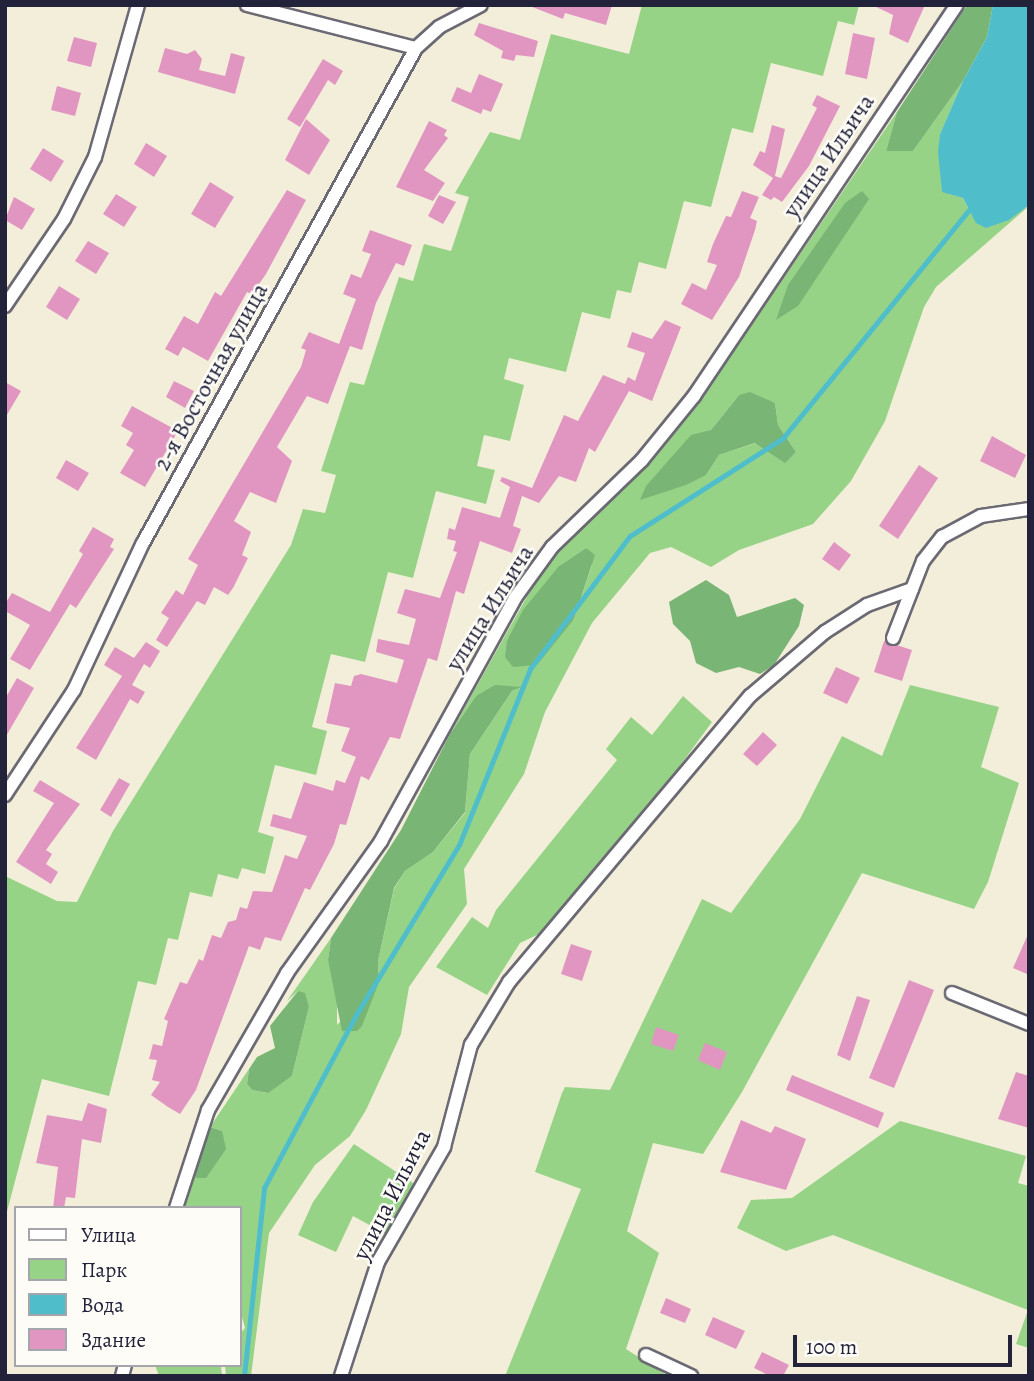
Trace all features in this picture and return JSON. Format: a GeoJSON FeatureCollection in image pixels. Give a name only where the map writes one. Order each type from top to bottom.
{"type":"FeatureCollection","features":[{"type":"Feature","properties":{"kind":"street"},"geometry":{"type":"LineString","coordinates":[[5,306],[64,219],[95,157],[138,5]]}},
{"type":"Feature","properties":{"kind":"street"},"geometry":{"type":"LineString","coordinates":[[247,5],[416,48]]}},
{"type":"Feature","properties":{"kind":"street","name":"2-я Восточная улица"},"geometry":{"type":"LineString","coordinates":[[5,795],[74,690],[143,543],[416,48],[439,27],[481,5]]}},
{"type":"Feature","properties":{"kind":"street","name":"улица Ильича"},"geometry":{"type":"LineString","coordinates":[[177,1206],[208,1110],[287,973],[381,841],[515,598],[552,547],[642,460],[694,396],[957,5]]}},
{"type":"Feature","properties":{"kind":"street"},"geometry":{"type":"LineString","coordinates":[[893,638],[923,561],[942,537],[981,516],[1029,509]]}},
{"type":"Feature","properties":{"kind":"street","name":"улица Ильича"},"geometry":{"type":"LineString","coordinates":[[341,1376],[378,1262],[444,1147],[471,1045],[509,982],[750,696],[825,632],[867,605],[912,589]]}},
{"type":"Feature","properties":{"kind":"street"},"geometry":{"type":"LineString","coordinates":[[952,993],[1029,1024]]}},
{"type":"Feature","properties":{"kind":"street"},"geometry":{"type":"LineString","coordinates":[[646,1355],[691,1376]]}},
{"type":"Feature","properties":{"kind":"green space"},"geometry":{"type":"Polygon","coordinates":[[[642,5],[859,5],[854,25],[838,21],[823,76],[771,63],[753,133],[732,128],[711,207],[684,201],[666,269],[639,262],[631,293],[617,290],[610,319],[582,312],[566,372],[509,358],[504,379],[524,385],[510,441],[484,435],[477,466],[495,470],[486,504],[436,491],[413,578],[388,572],[365,662],[331,654],[312,727],[327,731],[316,775],[275,765],[258,832],[274,837],[265,874],[242,868],[238,879],[218,874],[212,897],[190,892],[178,940],[168,938],[156,985],[138,981],[109,1096],[42,1079],[5,1219],[5,876],[57,901],[77,902],[113,831],[291,545],[303,509],[325,513],[336,475],[321,471],[350,382],[364,385],[399,277],[413,281],[424,244],[451,251],[469,197],[455,193],[490,132],[520,140],[551,34],[629,54],[642,5]]]}},
{"type":"Feature","properties":{"kind":"green space"},"geometry":{"type":"Polygon","coordinates":[[[967,5],[993,5],[987,37],[963,81],[913,151],[886,151],[897,112],[967,5]]]}},
{"type":"Feature","properties":{"kind":"green space"},"geometry":{"type":"Polygon","coordinates":[[[963,81],[940,134],[942,191],[963,198],[969,210],[991,226],[1029,206],[936,287],[924,307],[885,421],[851,481],[813,524],[739,550],[711,567],[671,547],[650,553],[592,623],[545,712],[524,774],[464,869],[467,904],[409,987],[401,1034],[366,1110],[350,1136],[315,1165],[269,1233],[251,1376],[226,1376],[225,1367],[242,1367],[242,1332],[245,1328],[242,1317],[242,1206],[185,1206],[192,1169],[222,1131],[210,1127],[249,1069],[247,1084],[252,1090],[267,1093],[292,1076],[309,1007],[298,991],[287,1001],[331,938],[328,960],[337,990],[337,1025],[379,982],[378,961],[394,889],[405,871],[433,852],[465,813],[470,754],[512,691],[520,688],[476,696],[450,734],[534,584],[566,542],[652,460],[699,402],[897,112],[886,151],[913,151],[963,81]],[[739,395],[711,430],[706,475],[719,455],[756,443],[785,462],[796,452],[778,425],[775,403],[739,395]],[[586,548],[559,566],[559,635],[574,619],[592,565],[586,548]]]}},
{"type":"Feature","properties":{"kind":"green space"},"geometry":{"type":"Polygon","coordinates":[[[862,191],[869,199],[798,306],[776,320],[788,285],[845,203],[862,191]]]}},
{"type":"Feature","properties":{"kind":"green space"},"geometry":{"type":"Polygon","coordinates":[[[750,392],[775,403],[778,425],[796,452],[785,463],[755,443],[719,455],[706,475],[686,485],[640,500],[646,486],[691,435],[711,430],[739,395],[750,392]]]}},
{"type":"Feature","properties":{"kind":"green space"},"geometry":{"type":"Polygon","coordinates":[[[586,548],[595,555],[574,619],[537,665],[513,667],[505,657],[507,641],[523,610],[559,566],[586,548]]]}},
{"type":"Feature","properties":{"kind":"green space"},"geometry":{"type":"Polygon","coordinates":[[[706,580],[729,595],[737,617],[795,598],[804,605],[799,626],[774,665],[760,674],[739,667],[716,673],[696,663],[690,641],[673,624],[669,602],[706,580]]]}},
{"type":"Feature","properties":{"kind":"green space"},"geometry":{"type":"Polygon","coordinates":[[[495,685],[522,687],[512,691],[470,754],[465,812],[433,852],[405,871],[394,888],[378,961],[379,982],[362,1026],[357,1031],[342,1031],[328,960],[331,938],[401,830],[450,734],[476,696],[495,685]]]}},
{"type":"Feature","properties":{"kind":"green space"},"geometry":{"type":"Polygon","coordinates":[[[910,685],[999,707],[981,767],[1019,783],[988,882],[974,909],[862,873],[742,1092],[703,1154],[653,1143],[627,1231],[659,1253],[626,1349],[668,1376],[505,1376],[581,1189],[535,1172],[565,1087],[610,1090],[702,899],[731,913],[800,819],[842,736],[882,756],[910,685]]]}},
{"type":"Feature","properties":{"kind":"green space"},"geometry":{"type":"Polygon","coordinates":[[[683,696],[712,722],[622,845],[539,934],[520,943],[487,995],[436,967],[472,917],[488,928],[496,910],[617,760],[606,749],[631,717],[652,735],[683,696]]]}},
{"type":"Feature","properties":{"kind":"green space"},"geometry":{"type":"Polygon","coordinates":[[[298,991],[305,993],[309,1007],[292,1076],[268,1093],[252,1090],[247,1084],[249,1069],[257,1057],[275,1048],[270,1026],[298,991]]]}},
{"type":"Feature","properties":{"kind":"green space"},"geometry":{"type":"Polygon","coordinates":[[[900,1121],[1026,1156],[1018,1183],[1029,1186],[1029,1348],[1016,1344],[1028,1310],[833,1235],[786,1251],[737,1228],[751,1200],[792,1198],[900,1121]]]}},
{"type":"Feature","properties":{"kind":"green space"},"geometry":{"type":"Polygon","coordinates":[[[210,1127],[222,1131],[226,1149],[206,1178],[196,1178],[192,1169],[210,1127]]]}},
{"type":"Feature","properties":{"kind":"green space"},"geometry":{"type":"Polygon","coordinates":[[[354,1144],[416,1185],[386,1234],[353,1216],[336,1252],[298,1235],[313,1202],[354,1144]]]}},
{"type":"Feature","properties":{"kind":"green space"},"geometry":{"type":"Polygon","coordinates":[[[156,1367],[221,1367],[222,1376],[159,1376],[156,1367]]]}},
{"type":"Feature","properties":{"kind":"water"},"geometry":{"type":"Polygon","coordinates":[[[993,5],[1029,5],[1029,205],[1009,220],[986,228],[976,223],[963,198],[942,192],[938,152],[940,134],[963,81],[987,37],[993,5]]]}},
{"type":"Feature","properties":{"kind":"building"},"geometry":{"type":"Polygon","coordinates":[[[527,5],[612,5],[606,25],[565,13],[563,19],[527,5]]]}},
{"type":"Feature","properties":{"kind":"building"},"geometry":{"type":"Polygon","coordinates":[[[872,5],[925,5],[908,43],[889,34],[893,15],[872,5]]]}},
{"type":"Feature","properties":{"kind":"building"},"geometry":{"type":"Polygon","coordinates":[[[479,23],[538,41],[534,57],[516,55],[514,61],[501,58],[503,51],[474,35],[479,23]]]}},
{"type":"Feature","properties":{"kind":"building"},"geometry":{"type":"Polygon","coordinates":[[[853,33],[875,38],[867,79],[845,74],[853,33]]]}},
{"type":"Feature","properties":{"kind":"building"},"geometry":{"type":"Polygon","coordinates":[[[74,37],[97,43],[91,67],[67,61],[74,37]]]}},
{"type":"Feature","properties":{"kind":"building"},"geometry":{"type":"Polygon","coordinates":[[[165,48],[187,54],[195,50],[202,59],[199,70],[225,76],[231,53],[245,57],[235,94],[158,72],[165,48]]]}},
{"type":"Feature","properties":{"kind":"building"},"geometry":{"type":"Polygon","coordinates":[[[323,59],[343,71],[335,85],[328,80],[300,127],[287,119],[323,59]]]}},
{"type":"Feature","properties":{"kind":"building"},"geometry":{"type":"Polygon","coordinates":[[[479,74],[503,84],[491,112],[483,109],[481,114],[451,101],[457,87],[471,93],[479,74]]]}},
{"type":"Feature","properties":{"kind":"building"},"geometry":{"type":"Polygon","coordinates":[[[57,86],[81,93],[75,116],[51,110],[57,86]]]}},
{"type":"Feature","properties":{"kind":"building"},"geometry":{"type":"Polygon","coordinates":[[[817,95],[840,106],[809,166],[782,202],[774,197],[771,200],[762,195],[773,178],[753,165],[760,151],[765,153],[772,125],[785,129],[775,176],[781,178],[817,108],[812,105],[817,95]]]}},
{"type":"Feature","properties":{"kind":"building"},"geometry":{"type":"Polygon","coordinates":[[[306,119],[330,140],[309,175],[285,160],[306,119]]]}},
{"type":"Feature","properties":{"kind":"building"},"geometry":{"type":"Polygon","coordinates":[[[429,121],[447,130],[444,135],[448,138],[424,170],[445,183],[433,201],[396,187],[429,121]]]}},
{"type":"Feature","properties":{"kind":"building"},"geometry":{"type":"Polygon","coordinates":[[[146,143],[167,156],[154,177],[134,164],[146,143]]]}},
{"type":"Feature","properties":{"kind":"building"},"geometry":{"type":"Polygon","coordinates":[[[43,148],[64,161],[51,182],[30,169],[43,148]]]}},
{"type":"Feature","properties":{"kind":"building"},"geometry":{"type":"Polygon","coordinates":[[[210,182],[234,197],[215,228],[191,214],[210,182]]]}},
{"type":"Feature","properties":{"kind":"building"},"geometry":{"type":"Polygon","coordinates":[[[287,190],[306,200],[266,274],[252,294],[247,292],[208,361],[183,347],[178,356],[165,349],[184,316],[198,324],[215,292],[221,296],[287,190]]]}},
{"type":"Feature","properties":{"kind":"building"},"geometry":{"type":"Polygon","coordinates":[[[742,191],[759,197],[750,218],[757,221],[755,230],[739,277],[712,320],[681,304],[692,283],[706,290],[717,265],[707,262],[713,244],[726,216],[731,217],[742,191]]]}},
{"type":"Feature","properties":{"kind":"building"},"geometry":{"type":"Polygon","coordinates":[[[116,194],[137,207],[124,227],[103,214],[116,194]]]}},
{"type":"Feature","properties":{"kind":"building"},"geometry":{"type":"Polygon","coordinates":[[[439,195],[456,202],[443,224],[428,216],[439,195]]]}},
{"type":"Feature","properties":{"kind":"building"},"geometry":{"type":"Polygon","coordinates":[[[14,197],[35,209],[22,230],[5,220],[14,197]]]}},
{"type":"Feature","properties":{"kind":"building"},"geometry":{"type":"Polygon","coordinates":[[[370,230],[412,245],[404,266],[396,263],[376,303],[362,350],[350,346],[328,404],[307,396],[277,447],[292,461],[276,503],[250,492],[234,521],[251,532],[242,555],[248,558],[233,588],[228,595],[214,587],[205,605],[197,601],[167,647],[156,640],[169,618],[161,613],[176,590],[183,595],[198,565],[188,559],[301,367],[306,350],[301,348],[309,332],[339,344],[356,299],[343,294],[351,274],[361,278],[371,254],[362,251],[370,230]]]}},
{"type":"Feature","properties":{"kind":"building"},"geometry":{"type":"Polygon","coordinates":[[[88,241],[109,253],[96,274],[75,261],[88,241]]]}},
{"type":"Feature","properties":{"kind":"building"},"geometry":{"type":"Polygon","coordinates":[[[59,286],[80,299],[67,320],[46,307],[59,286]]]}},
{"type":"Feature","properties":{"kind":"building"},"geometry":{"type":"Polygon","coordinates":[[[665,320],[681,327],[652,401],[629,391],[595,452],[589,448],[576,482],[559,476],[539,503],[522,496],[513,526],[521,529],[512,553],[480,541],[464,594],[456,591],[437,661],[428,658],[400,739],[390,737],[369,780],[361,776],[346,825],[340,824],[334,844],[310,890],[305,888],[281,941],[265,937],[260,950],[249,946],[196,1090],[180,1114],[168,1107],[151,1095],[160,1082],[152,1080],[157,1060],[149,1059],[153,1044],[162,1046],[168,1021],[164,1019],[180,982],[187,984],[199,959],[203,961],[212,935],[221,938],[228,922],[236,920],[240,907],[247,909],[253,891],[272,892],[285,855],[297,859],[307,836],[270,826],[273,814],[291,819],[304,782],[333,791],[336,780],[345,783],[356,757],[341,751],[350,728],[326,723],[335,683],[351,686],[354,676],[361,674],[397,683],[404,660],[376,652],[378,639],[409,645],[416,619],[397,613],[405,589],[440,598],[457,552],[453,551],[456,541],[447,539],[449,528],[455,530],[462,507],[500,518],[510,487],[500,481],[502,477],[532,488],[564,415],[578,421],[603,375],[625,384],[628,377],[635,381],[645,353],[627,347],[632,332],[652,339],[665,320]]]}},
{"type":"Feature","properties":{"kind":"building"},"geometry":{"type":"Polygon","coordinates":[[[174,381],[194,391],[185,408],[166,397],[174,381]]]}},
{"type":"Feature","properties":{"kind":"building"},"geometry":{"type":"Polygon","coordinates":[[[5,382],[21,391],[5,418],[5,382]]]}},
{"type":"Feature","properties":{"kind":"building"},"geometry":{"type":"Polygon","coordinates":[[[132,406],[178,431],[145,487],[120,473],[134,450],[126,445],[133,433],[121,426],[132,406]]]}},
{"type":"Feature","properties":{"kind":"building"},"geometry":{"type":"Polygon","coordinates":[[[992,436],[1026,455],[1015,478],[980,461],[992,436]]]}},
{"type":"Feature","properties":{"kind":"building"},"geometry":{"type":"Polygon","coordinates":[[[66,460],[89,473],[78,491],[56,478],[66,460]]]}},
{"type":"Feature","properties":{"kind":"building"},"geometry":{"type":"Polygon","coordinates":[[[919,465],[938,478],[898,539],[879,526],[919,465]]]}},
{"type":"Feature","properties":{"kind":"building"},"geometry":{"type":"Polygon","coordinates":[[[93,527],[114,539],[110,547],[114,549],[76,608],[70,604],[30,670],[10,659],[30,625],[5,611],[5,604],[12,593],[50,612],[83,554],[79,551],[93,527]]]}},
{"type":"Feature","properties":{"kind":"building"},"geometry":{"type":"Polygon","coordinates":[[[834,542],[851,555],[839,571],[822,559],[834,542]]]}},
{"type":"Feature","properties":{"kind":"building"},"geometry":{"type":"Polygon","coordinates":[[[884,641],[912,650],[902,681],[874,672],[884,641]]]}},
{"type":"Feature","properties":{"kind":"building"},"geometry":{"type":"Polygon","coordinates":[[[146,642],[160,651],[150,668],[144,664],[132,685],[145,692],[138,704],[130,699],[96,760],[76,748],[122,676],[104,665],[115,647],[134,658],[146,642]]]}},
{"type":"Feature","properties":{"kind":"building"},"geometry":{"type":"Polygon","coordinates":[[[836,667],[860,678],[847,704],[823,693],[836,667]]]}},
{"type":"Feature","properties":{"kind":"building"},"geometry":{"type":"Polygon","coordinates":[[[17,678],[34,688],[5,738],[5,699],[17,678]]]}},
{"type":"Feature","properties":{"kind":"building"},"geometry":{"type":"Polygon","coordinates":[[[763,732],[777,745],[757,766],[743,754],[763,732]]]}},
{"type":"Feature","properties":{"kind":"building"},"geometry":{"type":"Polygon","coordinates":[[[119,778],[130,784],[111,817],[100,810],[119,778]]]}},
{"type":"Feature","properties":{"kind":"building"},"geometry":{"type":"Polygon","coordinates":[[[40,780],[80,804],[46,850],[52,854],[46,864],[58,872],[51,884],[16,862],[54,803],[33,791],[40,780]]]}},
{"type":"Feature","properties":{"kind":"building"},"geometry":{"type":"Polygon","coordinates":[[[1029,932],[1029,975],[1013,968],[1029,932]]]}},
{"type":"Feature","properties":{"kind":"building"},"geometry":{"type":"Polygon","coordinates":[[[571,944],[592,951],[582,981],[561,974],[571,944]]]}},
{"type":"Feature","properties":{"kind":"building"},"geometry":{"type":"Polygon","coordinates":[[[909,980],[934,990],[894,1088],[869,1078],[909,980]]]}},
{"type":"Feature","properties":{"kind":"building"},"geometry":{"type":"Polygon","coordinates":[[[857,996],[870,1000],[850,1061],[837,1055],[857,996]]]}},
{"type":"Feature","properties":{"kind":"building"},"geometry":{"type":"Polygon","coordinates":[[[656,1027],[679,1035],[673,1051],[651,1044],[656,1027]]]}},
{"type":"Feature","properties":{"kind":"building"},"geometry":{"type":"Polygon","coordinates":[[[705,1043],[727,1052],[720,1070],[698,1060],[705,1043]]]}},
{"type":"Feature","properties":{"kind":"building"},"geometry":{"type":"Polygon","coordinates":[[[1016,1072],[1029,1076],[1029,1128],[998,1119],[1016,1072]]]}},
{"type":"Feature","properties":{"kind":"building"},"geometry":{"type":"Polygon","coordinates":[[[792,1075],[884,1113],[878,1128],[786,1090],[792,1075]]]}},
{"type":"Feature","properties":{"kind":"building"},"geometry":{"type":"Polygon","coordinates":[[[88,1103],[107,1109],[101,1143],[82,1139],[75,1198],[66,1197],[64,1206],[53,1206],[58,1167],[36,1163],[47,1115],[82,1121],[88,1103]]]}},
{"type":"Feature","properties":{"kind":"building"},"geometry":{"type":"Polygon","coordinates":[[[741,1120],[771,1133],[775,1126],[806,1139],[786,1190],[720,1172],[741,1120]]]}},
{"type":"Feature","properties":{"kind":"building"},"geometry":{"type":"Polygon","coordinates":[[[666,1298],[691,1309],[685,1323],[660,1313],[666,1298]]]}},
{"type":"Feature","properties":{"kind":"building"},"geometry":{"type":"Polygon","coordinates":[[[713,1317],[745,1331],[736,1349],[705,1335],[713,1317]]]}},
{"type":"Feature","properties":{"kind":"building"},"geometry":{"type":"Polygon","coordinates":[[[762,1352],[789,1365],[783,1376],[770,1376],[754,1368],[762,1352]]]}},
{"type":"Feature","properties":{"kind":"waterway"},"geometry":{"type":"LineString","coordinates":[[244,1376],[264,1188],[356,1015],[459,845],[530,669],[630,536],[783,438],[969,210]]}}]}
